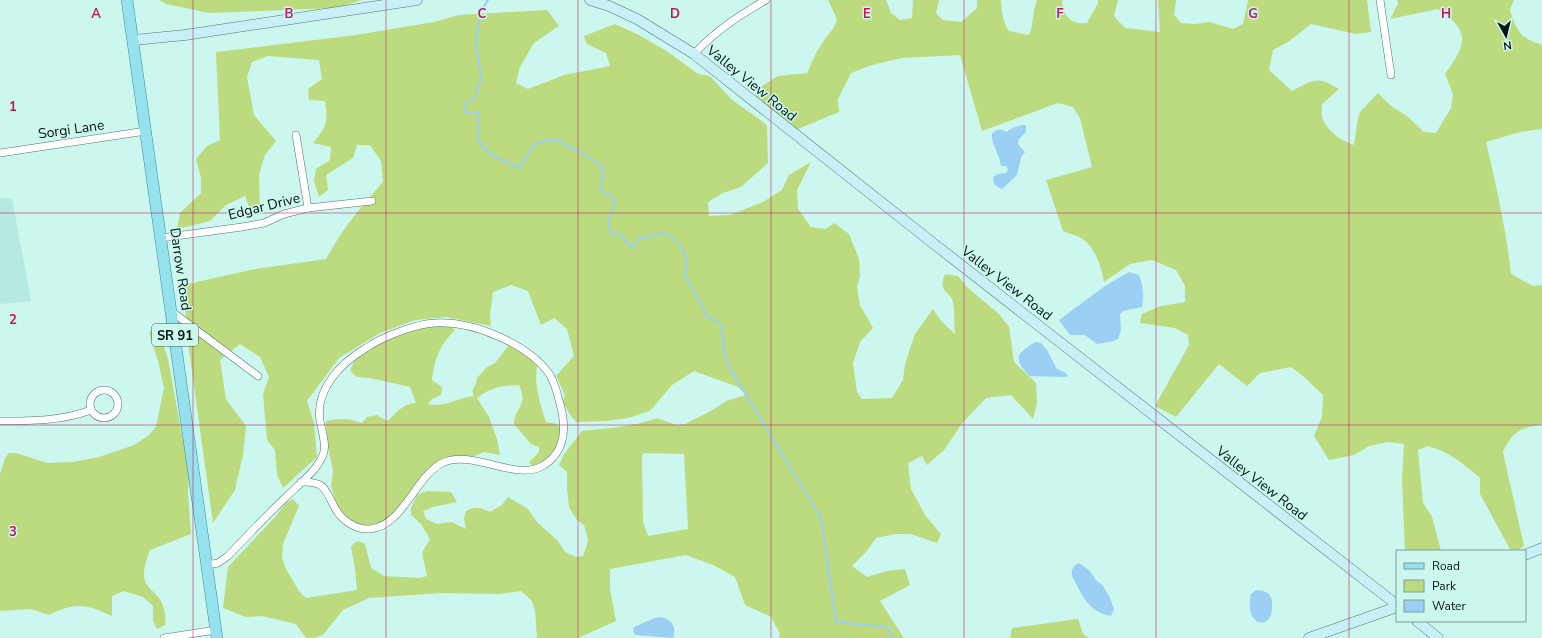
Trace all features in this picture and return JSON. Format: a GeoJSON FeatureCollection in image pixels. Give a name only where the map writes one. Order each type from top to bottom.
{"type":"FeatureCollection","features":[{"type":"Feature","properties":{"kind":"main road","name":"Darrow Road"},"geometry":{"type":"LineString","coordinates":[[127,0],[134,40],[217,634]]}},
{"type":"Feature","properties":{"kind":"main road"},"geometry":{"type":"LineString","coordinates":[[134,40],[185,35],[417,0]]}},
{"type":"Feature","properties":{"kind":"main road","name":"Valley View Road"},"geometry":{"type":"LineString","coordinates":[[590,0],[609,6],[637,19],[694,54],[1396,605]]}},
{"type":"Feature","properties":{"kind":"main road"},"geometry":{"type":"LineString","coordinates":[[1526,555],[1542,548]]}},
{"type":"Feature","properties":{"kind":"main road"},"geometry":{"type":"LineString","coordinates":[[1309,638],[1396,606]]}},
{"type":"Feature","properties":{"kind":"main road"},"geometry":{"type":"LineString","coordinates":[[1418,622],[1438,638]]}},
{"type":"Feature","properties":{"kind":"street"},"geometry":{"type":"LineString","coordinates":[[694,54],[717,31],[744,12],[766,0]]}},
{"type":"Feature","properties":{"kind":"street"},"geometry":{"type":"LineString","coordinates":[[1380,0],[1391,75]]}},
{"type":"Feature","properties":{"kind":"street","name":"Sorgi Lane"},"geometry":{"type":"LineString","coordinates":[[0,153],[146,131]]}},
{"type":"Feature","properties":{"kind":"street"},"geometry":{"type":"LineString","coordinates":[[296,135],[308,208]]}},
{"type":"Feature","properties":{"kind":"street","name":"Edgar Drive"},"geometry":{"type":"LineString","coordinates":[[162,238],[242,227],[264,222],[284,214],[308,208],[372,201]]}},
{"type":"Feature","properties":{"kind":"street"},"geometry":{"type":"LineString","coordinates":[[171,311],[258,376]]}},
{"type":"Feature","properties":{"kind":"street"},"geometry":{"type":"LineString","coordinates":[[208,565],[218,563],[228,556],[301,482],[311,473],[324,454],[324,440],[320,414],[321,401],[330,380],[353,356],[372,343],[390,335],[423,324],[434,323],[466,326],[514,344],[527,352],[541,365],[550,376],[554,384],[563,419],[563,442],[552,459],[535,469],[524,471],[464,459],[445,462],[430,473],[388,522],[379,528],[367,529],[354,526],[346,522],[337,511],[330,495],[321,486],[310,482],[301,482]]}},
{"type":"Feature","properties":{"kind":"street"},"geometry":{"type":"LineString","coordinates":[[109,390],[114,392],[119,402],[118,408],[111,416],[100,417],[95,415],[91,410],[90,399],[98,391],[109,390]]}},
{"type":"Feature","properties":{"kind":"street"},"geometry":{"type":"LineString","coordinates":[[0,421],[55,420],[78,415],[91,410]]}},
{"type":"Feature","properties":{"kind":"street"},"geometry":{"type":"LineString","coordinates":[[164,638],[217,634]]}},
{"type":"Feature","properties":{"kind":"shaded area"},"geometry":{"type":"Polygon","coordinates":[[[0,198],[12,199],[31,301],[0,304],[0,198]]]}},
{"type":"Feature","properties":{"kind":"green space"},"geometry":{"type":"Polygon","coordinates":[[[159,0],[362,0],[336,8],[209,13],[166,4],[159,0]]]}},
{"type":"Feature","properties":{"kind":"green space"},"geometry":{"type":"Polygon","coordinates":[[[828,0],[886,0],[891,13],[900,20],[912,18],[913,0],[939,0],[936,13],[943,20],[961,22],[977,8],[977,0],[1001,0],[1004,20],[1009,31],[1029,35],[1037,0],[1062,0],[1064,11],[1072,21],[1087,23],[1098,3],[1098,0],[1118,0],[1114,16],[1125,28],[1160,32],[1158,0],[1176,0],[1174,15],[1181,23],[1195,24],[1210,22],[1233,29],[1243,24],[1248,0],[1367,0],[1371,32],[1356,34],[1311,24],[1288,42],[1273,50],[1269,70],[1292,91],[1305,84],[1315,81],[1325,82],[1339,89],[1322,104],[1322,118],[1332,133],[1340,139],[1354,145],[1360,112],[1378,93],[1391,106],[1407,116],[1424,132],[1436,133],[1451,108],[1453,94],[1445,74],[1458,54],[1461,46],[1461,31],[1449,17],[1438,9],[1390,19],[1398,4],[1397,0],[1514,0],[1510,10],[1520,33],[1528,39],[1542,45],[1542,129],[1520,132],[1486,142],[1504,224],[1511,274],[1533,286],[1542,285],[1542,424],[1528,427],[1518,432],[1510,439],[1503,452],[1524,546],[1518,550],[1510,550],[1480,494],[1480,478],[1456,459],[1428,446],[1418,450],[1423,503],[1432,517],[1441,550],[1405,550],[1402,479],[1404,444],[1388,442],[1369,446],[1354,455],[1329,460],[1314,436],[1322,417],[1323,395],[1291,367],[1260,373],[1247,386],[1219,364],[1176,417],[1155,406],[1189,345],[1188,335],[1175,328],[1140,323],[1142,314],[1161,306],[1185,302],[1185,286],[1176,270],[1152,260],[1130,264],[1104,282],[1097,258],[1086,242],[1077,236],[1063,231],[1046,180],[1092,167],[1080,118],[1073,107],[1058,103],[982,131],[960,55],[902,58],[872,65],[851,73],[838,99],[839,112],[798,129],[755,96],[757,89],[778,76],[807,73],[814,57],[833,29],[837,19],[828,0]]]}},
{"type":"Feature","properties":{"kind":"green space"},"geometry":{"type":"Polygon","coordinates":[[[547,10],[559,26],[534,43],[520,67],[516,83],[528,89],[564,75],[610,66],[606,53],[587,44],[584,36],[615,24],[639,35],[668,52],[698,74],[710,76],[731,99],[767,125],[768,163],[741,187],[723,193],[708,202],[709,216],[730,215],[763,202],[782,190],[789,175],[811,162],[797,190],[798,209],[811,227],[826,229],[834,223],[849,234],[859,259],[860,276],[857,287],[860,305],[873,328],[860,342],[853,363],[857,392],[862,399],[892,398],[903,380],[905,364],[915,334],[933,309],[941,321],[955,334],[953,302],[942,285],[945,274],[958,276],[967,287],[999,314],[1009,327],[1014,362],[1036,383],[1037,403],[1033,419],[1011,395],[986,398],[963,422],[944,450],[927,465],[922,456],[908,463],[911,489],[925,515],[941,534],[937,543],[911,534],[896,534],[876,538],[866,552],[852,566],[867,577],[887,571],[905,569],[910,585],[880,601],[904,638],[779,638],[780,634],[771,617],[745,605],[735,577],[713,565],[686,555],[610,569],[610,589],[616,621],[578,638],[537,638],[535,610],[532,601],[521,591],[499,594],[442,593],[369,598],[343,610],[323,635],[314,638],[306,638],[296,624],[262,616],[246,617],[223,608],[228,567],[275,517],[285,504],[293,499],[299,506],[283,544],[282,558],[286,569],[299,591],[306,598],[357,590],[351,546],[358,541],[365,544],[371,568],[384,576],[419,578],[427,576],[422,553],[430,539],[421,524],[411,515],[411,508],[417,495],[427,491],[451,492],[457,502],[433,507],[423,511],[426,519],[437,524],[452,522],[466,529],[464,519],[466,511],[473,508],[478,508],[490,512],[502,505],[508,497],[528,509],[537,522],[558,541],[565,552],[576,557],[583,556],[588,541],[584,525],[577,520],[569,507],[567,472],[559,465],[564,454],[582,431],[629,425],[657,418],[676,425],[685,424],[711,411],[726,401],[746,395],[738,387],[694,371],[672,385],[650,411],[628,418],[606,421],[576,422],[563,402],[565,395],[556,376],[574,356],[567,329],[554,318],[541,325],[528,291],[511,285],[493,292],[490,315],[491,326],[446,317],[415,320],[380,333],[339,358],[307,401],[314,423],[317,457],[283,488],[277,475],[275,450],[267,440],[263,394],[269,377],[260,357],[240,344],[220,360],[226,399],[246,426],[243,455],[235,490],[213,523],[189,350],[183,285],[255,269],[326,259],[338,238],[352,219],[383,182],[381,161],[370,145],[357,145],[353,158],[326,175],[328,190],[319,197],[314,181],[316,169],[330,160],[331,147],[313,143],[324,128],[326,119],[325,101],[309,100],[308,89],[322,79],[319,60],[268,56],[252,62],[247,77],[254,115],[276,141],[265,155],[259,175],[260,214],[252,215],[245,196],[226,205],[210,221],[177,229],[180,213],[201,193],[201,178],[196,159],[207,146],[220,140],[216,52],[356,35],[434,22],[459,15],[547,10]],[[643,453],[643,522],[648,536],[688,529],[684,454],[643,453]]]}},
{"type":"Feature","properties":{"kind":"green space"},"geometry":{"type":"Polygon","coordinates":[[[157,325],[168,359],[183,440],[190,461],[188,494],[191,534],[150,550],[145,568],[144,579],[150,589],[161,601],[165,616],[165,625],[157,629],[153,621],[153,606],[143,597],[124,591],[112,596],[112,616],[95,609],[80,606],[66,608],[49,615],[31,609],[0,611],[0,474],[5,458],[9,453],[16,453],[47,463],[73,462],[99,457],[134,445],[149,435],[156,427],[164,388],[158,361],[149,333],[157,325]]]}},
{"type":"Feature","properties":{"kind":"green space"},"geometry":{"type":"Polygon","coordinates":[[[450,326],[455,330],[441,347],[432,380],[442,387],[441,395],[432,399],[428,404],[446,404],[474,396],[472,391],[476,384],[477,378],[487,367],[495,363],[509,345],[532,360],[537,366],[536,381],[540,401],[546,422],[557,424],[561,429],[561,439],[559,445],[549,456],[533,466],[529,462],[539,452],[539,447],[531,444],[514,424],[523,397],[519,385],[492,389],[477,398],[489,417],[497,439],[500,455],[484,452],[472,457],[459,456],[446,458],[434,464],[385,522],[371,526],[360,526],[351,522],[343,514],[335,500],[331,486],[333,471],[327,443],[326,421],[344,419],[362,423],[367,417],[377,415],[387,421],[403,407],[416,403],[410,387],[370,378],[357,377],[350,371],[355,359],[372,346],[389,339],[427,327],[450,326]]]}},
{"type":"Feature","properties":{"kind":"green space"},"geometry":{"type":"Polygon","coordinates":[[[1078,619],[1083,634],[1089,638],[1010,638],[1012,628],[1078,619]]]}},
{"type":"Feature","properties":{"kind":"water"},"geometry":{"type":"Polygon","coordinates":[[[1026,125],[1026,132],[1019,139],[1018,144],[1025,152],[1021,158],[1017,175],[1002,189],[995,185],[993,177],[998,174],[1006,173],[1008,170],[1006,166],[1001,166],[993,142],[992,134],[999,130],[1007,132],[1010,129],[1026,125]]]}},
{"type":"Feature","properties":{"kind":"water"},"geometry":{"type":"Polygon","coordinates":[[[1129,272],[1139,275],[1143,291],[1142,307],[1123,311],[1120,314],[1121,330],[1118,339],[1097,344],[1085,335],[1070,335],[1059,320],[1105,286],[1129,272]]]}},
{"type":"Feature","properties":{"kind":"water"},"geometry":{"type":"Polygon","coordinates":[[[1035,342],[1041,343],[1047,350],[1057,369],[1066,373],[1068,376],[1029,376],[1021,365],[1019,357],[1024,350],[1035,342]]]}},
{"type":"Feature","properties":{"kind":"water"},"geometry":{"type":"Polygon","coordinates":[[[1079,563],[1090,571],[1095,579],[1103,586],[1114,609],[1111,616],[1096,610],[1083,596],[1072,576],[1073,568],[1079,563]]]}},
{"type":"Feature","properties":{"kind":"water"},"geometry":{"type":"Polygon","coordinates":[[[1256,590],[1268,593],[1272,600],[1271,613],[1268,619],[1264,622],[1259,622],[1251,614],[1251,594],[1256,590]]]}},
{"type":"Feature","properties":{"kind":"water"},"geometry":{"type":"Polygon","coordinates":[[[661,617],[673,624],[673,638],[635,635],[633,631],[634,627],[661,617]]]}},
{"type":"Feature","properties":{"kind":"waterway"},"geometry":{"type":"LineString","coordinates":[[488,0],[481,11],[476,43],[481,78],[475,98],[464,105],[465,112],[478,113],[478,141],[493,156],[520,168],[534,144],[554,139],[586,155],[603,167],[601,190],[616,200],[608,223],[612,235],[619,233],[632,248],[640,238],[665,233],[677,241],[687,258],[685,276],[702,305],[706,316],[721,324],[724,350],[728,365],[821,518],[836,622],[887,627],[893,638]]}}]}
